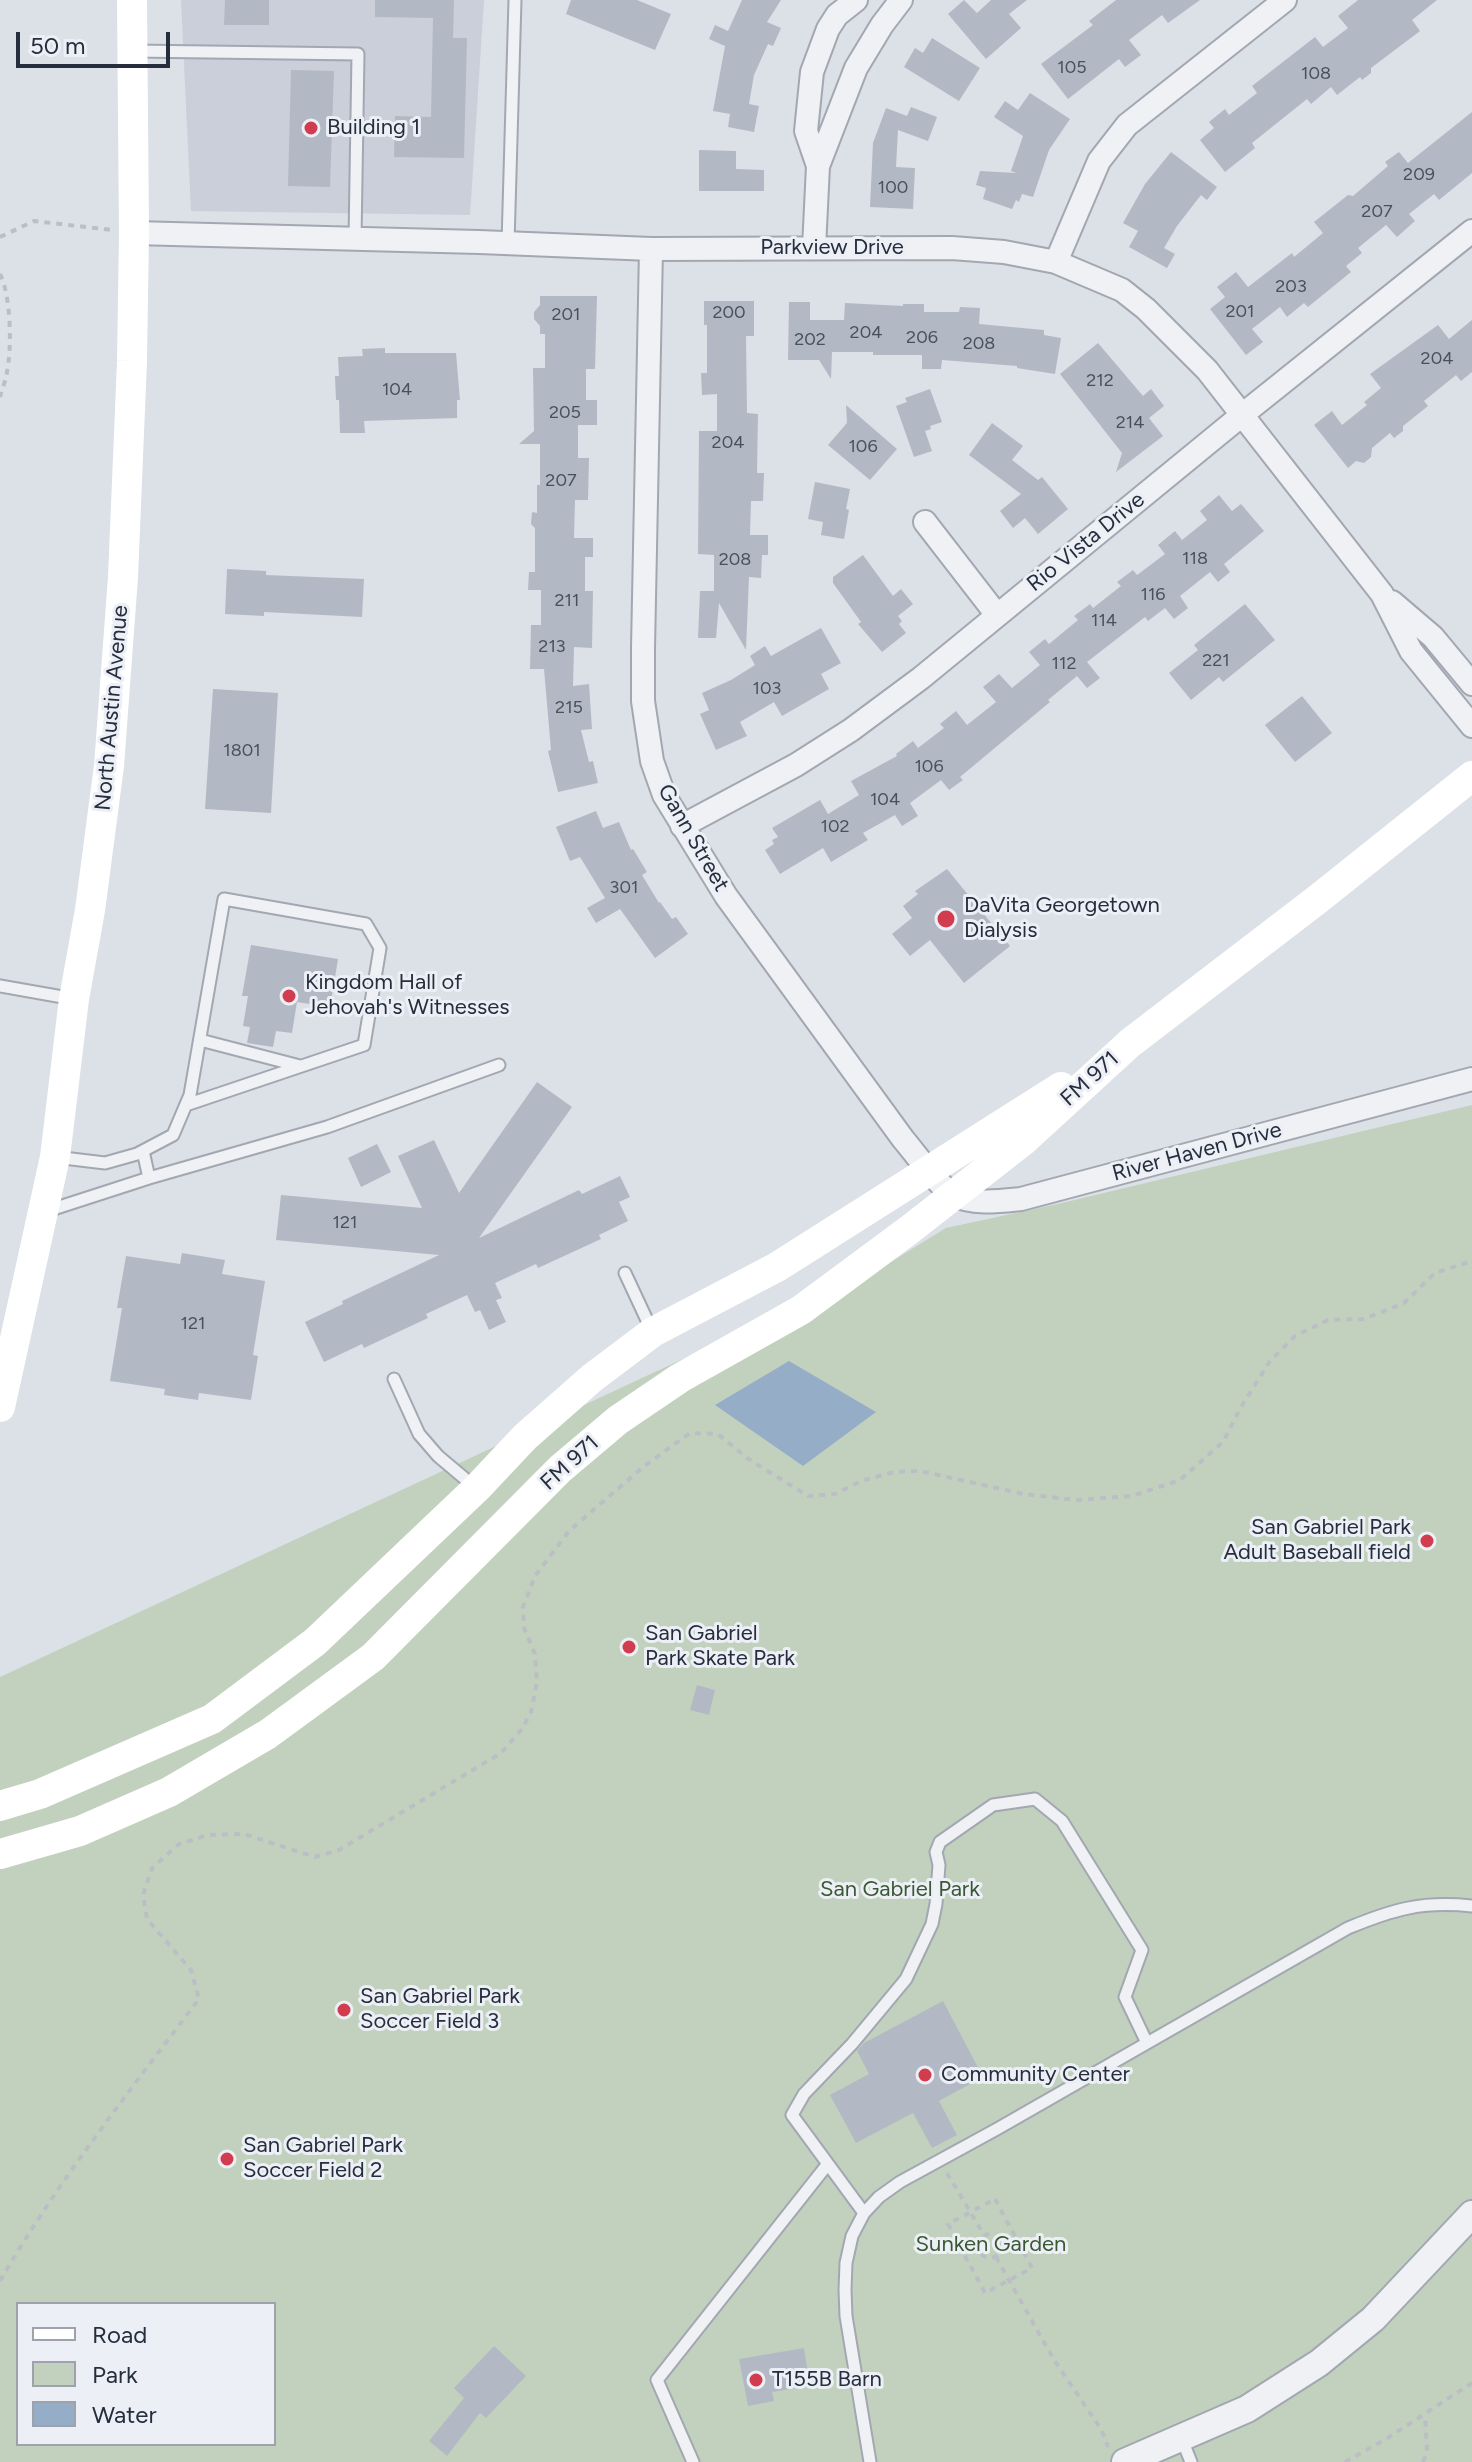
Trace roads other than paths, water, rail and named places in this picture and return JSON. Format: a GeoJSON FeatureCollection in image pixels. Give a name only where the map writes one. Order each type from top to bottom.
{"type":"FeatureCollection","features":[{"type":"Feature","properties":{"kind":"main road","name":"North Austin Avenue"},"geometry":{"type":"LineString","coordinates":[[0,1407],[55,1157],[74,999],[90,910],[109,766],[123,577],[134,233],[132,0]]}},
{"type":"Feature","properties":{"kind":"main road","name":"FM 971"},"geometry":{"type":"LineString","coordinates":[[0,1806],[40,1794],[212,1719],[315,1642],[477,1488],[525,1437],[592,1378],[653,1332],[777,1267],[1130,1043],[1472,776]]}},
{"type":"Feature","properties":{"kind":"main road","name":"FM 971"},"geometry":{"type":"LineString","coordinates":[[0,1854],[80,1831],[169,1792],[268,1734],[373,1657],[560,1469],[618,1420],[680,1378],[801,1310],[1023,1141],[1130,1043]]}},
{"type":"Feature","properties":{"kind":"main road"},"geometry":{"type":"LineString","coordinates":[[477,1488],[509,1522]]}},
{"type":"Feature","properties":{"kind":"street"},"geometry":{"type":"LineString","coordinates":[[818,166],[806,131],[812,72],[828,29],[837,15],[856,0]]}},
{"type":"Feature","properties":{"kind":"street"},"geometry":{"type":"LineString","coordinates":[[814,248],[818,166],[856,68],[901,0]]}},
{"type":"Feature","properties":{"kind":"street"},"geometry":{"type":"LineString","coordinates":[[1056,262],[1099,161],[1127,125],[1285,0]]}},
{"type":"Feature","properties":{"kind":"street","name":"Rio Vista Drive"},"geometry":{"type":"LineString","coordinates":[[682,826],[796,765],[851,730],[921,678],[1472,231]]}},
{"type":"Feature","properties":{"kind":"street","name":"Parkview Drive"},"geometry":{"type":"LineString","coordinates":[[134,233],[651,249],[952,248],[1004,252],[1056,262],[1122,290],[1146,309],[1207,370],[1382,594],[1411,651],[1472,726]]}},
{"type":"Feature","properties":{"kind":"street","name":"Gann Street"},"geometry":{"type":"LineString","coordinates":[[651,249],[643,701],[652,761],[664,795],[726,896],[903,1139],[930,1171]]}},
{"type":"Feature","properties":{"kind":"street"},"geometry":{"type":"LineString","coordinates":[[925,522],[997,615]]}},
{"type":"Feature","properties":{"kind":"street","name":"Parkview Drive"},"geometry":{"type":"LineString","coordinates":[[1382,594],[1433,637],[1472,684]]}},
{"type":"Feature","properties":{"kind":"street","name":"River Haven Drive"},"geometry":{"type":"LineString","coordinates":[[954,1195],[986,1203],[1021,1199],[1472,1079]]}},
{"type":"Feature","properties":{"kind":"street"},"geometry":{"type":"LineString","coordinates":[[930,1171],[954,1195]]}},
{"type":"Feature","properties":{"kind":"street"},"geometry":{"type":"LineString","coordinates":[[1117,2457],[1181,2436],[1247,2409],[1319,2363],[1373,2319],[1472,2214]]}},
{"type":"Feature","properties":{"kind":"lane"},"geometry":{"type":"LineString","coordinates":[[508,243],[515,0]]}},
{"type":"Feature","properties":{"kind":"lane"},"geometry":{"type":"LineString","coordinates":[[133,51],[358,54],[355,239]]}},
{"type":"Feature","properties":{"kind":"lane"},"geometry":{"type":"LineString","coordinates":[[55,1157],[105,1163],[143,1151],[173,1135],[190,1095],[224,899],[366,924],[380,948],[364,1045],[186,1105]]}},
{"type":"Feature","properties":{"kind":"lane"},"geometry":{"type":"LineString","coordinates":[[0,986],[74,999]]}},
{"type":"Feature","properties":{"kind":"lane"},"geometry":{"type":"LineString","coordinates":[[200,1040],[301,1066]]}},
{"type":"Feature","properties":{"kind":"lane"},"geometry":{"type":"LineString","coordinates":[[42,1212],[327,1127],[499,1065]]}},
{"type":"Feature","properties":{"kind":"lane"},"geometry":{"type":"LineString","coordinates":[[143,1151],[149,1178]]}},
{"type":"Feature","properties":{"kind":"lane"},"geometry":{"type":"LineString","coordinates":[[625,1273],[653,1332]]}},
{"type":"Feature","properties":{"kind":"lane"},"geometry":{"type":"LineString","coordinates":[[394,1379],[419,1434],[438,1456],[477,1488]]}},
{"type":"Feature","properties":{"kind":"lane"},"geometry":{"type":"LineString","coordinates":[[864,2213],[792,2115],[804,2094],[852,2044],[906,1979],[932,1924],[939,1865],[936,1852],[940,1842],[993,1805],[1035,1799],[1062,1821],[1142,1950],[1125,1997],[1147,2043]]}},
{"type":"Feature","properties":{"kind":"lane"},"geometry":{"type":"LineString","coordinates":[[870,2462],[846,2316],[845,2290],[846,2263],[852,2236],[864,2213],[879,2197],[900,2182],[1348,1928],[1416,1905],[1472,1906]]}},
{"type":"Feature","properties":{"kind":"lane"},"geometry":{"type":"LineString","coordinates":[[693,2462],[657,2380],[827,2165]]}},
{"type":"Feature","properties":{"kind":"lane"},"geometry":{"type":"LineString","coordinates":[[1181,2436],[1191,2462]]}},
{"type":"Feature","properties":{"kind":"water"},"geometry":{"type":"Polygon","coordinates":[[[789,1361],[876,1412],[803,1466],[715,1405],[789,1361]]]}},
{"type":"Feature","properties":{"kind":"place","name":"Building 1"},"geometry":{"type":"Point","coordinates":[311,128]}},
{"type":"Feature","properties":{"kind":"place","name":"DaVita Georgetown Dialysis"},"geometry":{"type":"Point","coordinates":[946,919]}},
{"type":"Feature","properties":{"kind":"place","name":"Kingdom Hall of Jehovah's Witnesses"},"geometry":{"type":"Point","coordinates":[289,996]}},
{"type":"Feature","properties":{"kind":"place","name":"San Gabriel Park Adult Baseball field"},"geometry":{"type":"Point","coordinates":[1427,1541]}},
{"type":"Feature","properties":{"kind":"place","name":"San Gabriel Park Skate Park"},"geometry":{"type":"Point","coordinates":[629,1647]}},
{"type":"Feature","properties":{"kind":"place","name":"San Gabriel Park Soccer Field 3"},"geometry":{"type":"Point","coordinates":[344,2010]}},
{"type":"Feature","properties":{"kind":"place","name":"Community Center"},"geometry":{"type":"Point","coordinates":[925,2075]}},
{"type":"Feature","properties":{"kind":"place","name":"San Gabriel Park Soccer Field 2"},"geometry":{"type":"Point","coordinates":[227,2159]}},
{"type":"Feature","properties":{"kind":"place","name":"T155B Barn"},"geometry":{"type":"Point","coordinates":[756,2380]}},
{"type":"Feature","properties":{"kind":"park label","name":"San Gabriel Park"},"geometry":{"type":"Point","coordinates":[900,1890]}},
{"type":"Feature","properties":{"kind":"park label","name":"Sunken Garden"},"geometry":{"type":"Point","coordinates":[991,2245]}}]}
